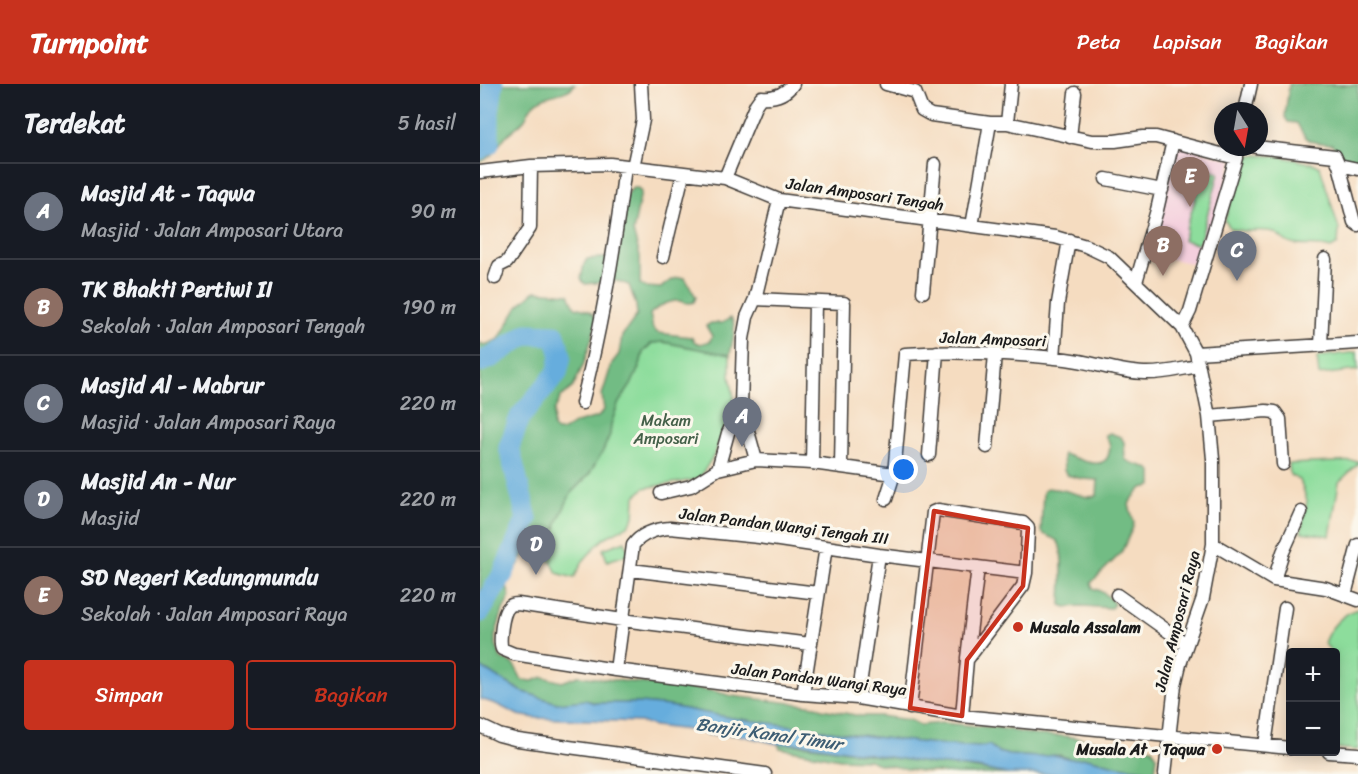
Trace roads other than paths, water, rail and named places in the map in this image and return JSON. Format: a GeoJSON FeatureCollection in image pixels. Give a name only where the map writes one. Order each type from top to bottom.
{"type":"FeatureCollection","features":[{"type":"Feature","properties":{"kind":"street"},"geometry":{"type":"LineString","coordinates":[[582,403],[598,338],[629,167],[644,120],[641,84]]}},
{"type":"Feature","properties":{"kind":"street"},"geometry":{"type":"LineString","coordinates":[[725,178],[761,97],[773,98],[793,84]]}},
{"type":"Feature","properties":{"kind":"street"},"geometry":{"type":"LineString","coordinates":[[886,84],[916,88],[920,107],[927,114],[990,123],[1007,123],[1105,142],[1150,137],[1214,148]]}},
{"type":"Feature","properties":{"kind":"street"},"geometry":{"type":"LineString","coordinates":[[1007,123],[1011,84]]}},
{"type":"Feature","properties":{"kind":"street"},"geometry":{"type":"LineString","coordinates":[[1247,102],[1251,84]]}},
{"type":"Feature","properties":{"kind":"street"},"geometry":{"type":"LineString","coordinates":[[1070,137],[1075,93]]}},
{"type":"Feature","properties":{"kind":"street"},"geometry":{"type":"LineString","coordinates":[[972,226],[990,123]]}},
{"type":"Feature","properties":{"kind":"street"},"geometry":{"type":"LineString","coordinates":[[1136,282],[1173,141]]}},
{"type":"Feature","properties":{"kind":"street"},"geometry":{"type":"LineString","coordinates":[[1268,148],[1335,156],[1354,222],[1358,225]]}},
{"type":"Feature","properties":{"kind":"street"},"geometry":{"type":"LineString","coordinates":[[1182,327],[1190,311],[1235,156]]}},
{"type":"Feature","properties":{"kind":"street","name":"Jalan Amposari Tengah"},"geometry":{"type":"LineString","coordinates":[[480,172],[531,166],[583,164],[725,178],[779,200],[1069,240],[1109,257],[1182,327]]}},
{"type":"Feature","properties":{"kind":"street"},"geometry":{"type":"LineString","coordinates":[[923,292],[934,164]]}},
{"type":"Feature","properties":{"kind":"street"},"geometry":{"type":"LineString","coordinates":[[1339,165],[1358,169]]}},
{"type":"Feature","properties":{"kind":"street"},"geometry":{"type":"LineString","coordinates":[[495,278],[499,266],[507,262],[530,228],[531,166]]}},
{"type":"Feature","properties":{"kind":"street"},"geometry":{"type":"LineString","coordinates":[[663,257],[683,174]]}},
{"type":"Feature","properties":{"kind":"street"},"geometry":{"type":"LineString","coordinates":[[1106,179],[1162,190]]}},
{"type":"Feature","properties":{"kind":"street"},"geometry":{"type":"LineString","coordinates":[[756,460],[741,406],[743,339],[779,200]]}},
{"type":"Feature","properties":{"kind":"street"},"geometry":{"type":"LineString","coordinates":[[1054,358],[1058,303],[1069,240]]}},
{"type":"Feature","properties":{"kind":"street"},"geometry":{"type":"LineString","coordinates":[[1321,345],[1325,259]]}},
{"type":"Feature","properties":{"kind":"street"},"geometry":{"type":"LineString","coordinates":[[755,299],[844,303],[841,466]]}},
{"type":"Feature","properties":{"kind":"street"},"geometry":{"type":"LineString","coordinates":[[812,463],[815,303]]}},
{"type":"Feature","properties":{"kind":"street","name":"Jalan Amposari Raya"},"geometry":{"type":"LineString","coordinates":[[1165,774],[1175,685],[1186,644],[1203,598],[1213,544],[1213,459],[1209,416],[1197,360],[1182,327]]}},
{"type":"Feature","properties":{"kind":"street","name":"Jalan Amposari"},"geometry":{"type":"LineString","coordinates":[[894,474],[905,354],[937,352],[1054,358],[1143,373],[1164,372],[1197,360],[1321,345],[1358,343]]}},
{"type":"Feature","properties":{"kind":"street"},"geometry":{"type":"LineString","coordinates":[[929,455],[937,352]]}},
{"type":"Feature","properties":{"kind":"street"},"geometry":{"type":"LineString","coordinates":[[987,447],[995,354]]}},
{"type":"Feature","properties":{"kind":"street"},"geometry":{"type":"LineString","coordinates":[[718,469],[728,433],[741,406]]}},
{"type":"Feature","properties":{"kind":"street"},"geometry":{"type":"LineString","coordinates":[[1209,416],[1275,412],[1280,419],[1283,464]]}},
{"type":"Feature","properties":{"kind":"street"},"geometry":{"type":"LineString","coordinates":[[660,493],[690,486],[718,469],[756,460],[812,463],[894,474],[886,499]]}},
{"type":"Feature","properties":{"kind":"street"},"geometry":{"type":"LineString","coordinates":[[910,708],[929,560],[932,515],[938,510],[1027,525],[1026,573],[1020,592],[967,660]]}},
{"type":"Feature","properties":{"kind":"street"},"geometry":{"type":"LineString","coordinates":[[1274,580],[1283,552],[1301,512]]}},
{"type":"Feature","properties":{"kind":"street","name":"Jalan Pandan Wangi Tengah III"},"geometry":{"type":"LineString","coordinates":[[616,670],[633,545],[638,539],[660,529],[670,528],[759,537],[879,555],[1026,573]]}},
{"type":"Feature","properties":{"kind":"street"},"geometry":{"type":"LineString","coordinates":[[1213,544],[1274,580],[1314,585],[1346,594],[1358,600]]}},
{"type":"Feature","properties":{"kind":"street"},"geometry":{"type":"LineString","coordinates":[[1346,594],[1358,545]]}},
{"type":"Feature","properties":{"kind":"street"},"geometry":{"type":"LineString","coordinates":[[803,694],[826,547]]}},
{"type":"Feature","properties":{"kind":"street"},"geometry":{"type":"LineString","coordinates":[[858,698],[879,555]]}},
{"type":"Feature","properties":{"kind":"street"},"geometry":{"type":"LineString","coordinates":[[962,716],[978,567]]}},
{"type":"Feature","properties":{"kind":"street"},"geometry":{"type":"LineString","coordinates":[[631,570],[818,593]]}},
{"type":"Feature","properties":{"kind":"street"},"geometry":{"type":"LineString","coordinates":[[1117,595],[1186,644]]}},
{"type":"Feature","properties":{"kind":"street","name":"Jalan Pandan Wangi Raya"},"geometry":{"type":"LineString","coordinates":[[622,620],[518,604],[508,607],[504,614],[500,646],[507,652],[616,670],[803,694],[858,698],[962,716],[1286,748]]}},
{"type":"Feature","properties":{"kind":"street"},"geometry":{"type":"LineString","coordinates":[[1265,746],[1285,608]]}},
{"type":"Feature","properties":{"kind":"street"},"geometry":{"type":"LineString","coordinates":[[622,620],[810,644]]}},
{"type":"Feature","properties":{"kind":"street"},"geometry":{"type":"LineString","coordinates":[[480,726],[499,735],[518,740],[765,774]]}},
{"type":"Feature","properties":{"kind":"street"},"geometry":{"type":"LineString","coordinates":[[1340,753],[1358,754]]}},
{"type":"Feature","properties":{"kind":"water","name":"Banjir Kanal Timur"},"geometry":{"type":"Polygon","coordinates":[[[480,667],[521,691],[557,703],[585,700],[595,703],[670,706],[732,718],[882,738],[946,745],[979,747],[989,745],[998,752],[1009,755],[1087,758],[1119,766],[1155,771],[1155,774],[1007,774],[806,744],[778,744],[739,735],[709,735],[640,722],[535,718],[518,715],[480,699],[480,667]]]}},
{"type":"Feature","properties":{"kind":"waterway"},"geometry":{"type":"LineString","coordinates":[[480,149],[489,144],[489,112],[493,84]]}},
{"type":"Feature","properties":{"kind":"waterway"},"geometry":{"type":"LineString","coordinates":[[480,362],[492,357],[527,334],[555,335],[561,356],[557,373],[520,417],[509,447],[527,519],[503,574],[480,612]]}},
{"type":"Feature","properties":{"kind":"place","name":"SD Negeri Kedungmundu"},"geometry":{"type":"Point","coordinates":[1190,207]}},
{"type":"Feature","properties":{"kind":"place","name":"TK Bhakti Pertiwi II"},"geometry":{"type":"Point","coordinates":[1163,276]}},
{"type":"Feature","properties":{"kind":"place","name":"Masjid Al - Mabrur"},"geometry":{"type":"Point","coordinates":[1237,281]}},
{"type":"Feature","properties":{"kind":"place","name":"Masjid At - Taqwa"},"geometry":{"type":"Point","coordinates":[742,447]}},
{"type":"Feature","properties":{"kind":"place","name":"Masjid An - Nur"},"geometry":{"type":"Point","coordinates":[536,575]}},
{"type":"Feature","properties":{"kind":"place","name":"Musala Assalam"},"geometry":{"type":"Point","coordinates":[1018,627]}},
{"type":"Feature","properties":{"kind":"place","name":"Musala At - Taqwa"},"geometry":{"type":"Point","coordinates":[1217,749]}},
{"type":"Feature","properties":{"kind":"park label","name":"Makam Amposari"},"geometry":{"type":"Point","coordinates":[666,429]}}]}
